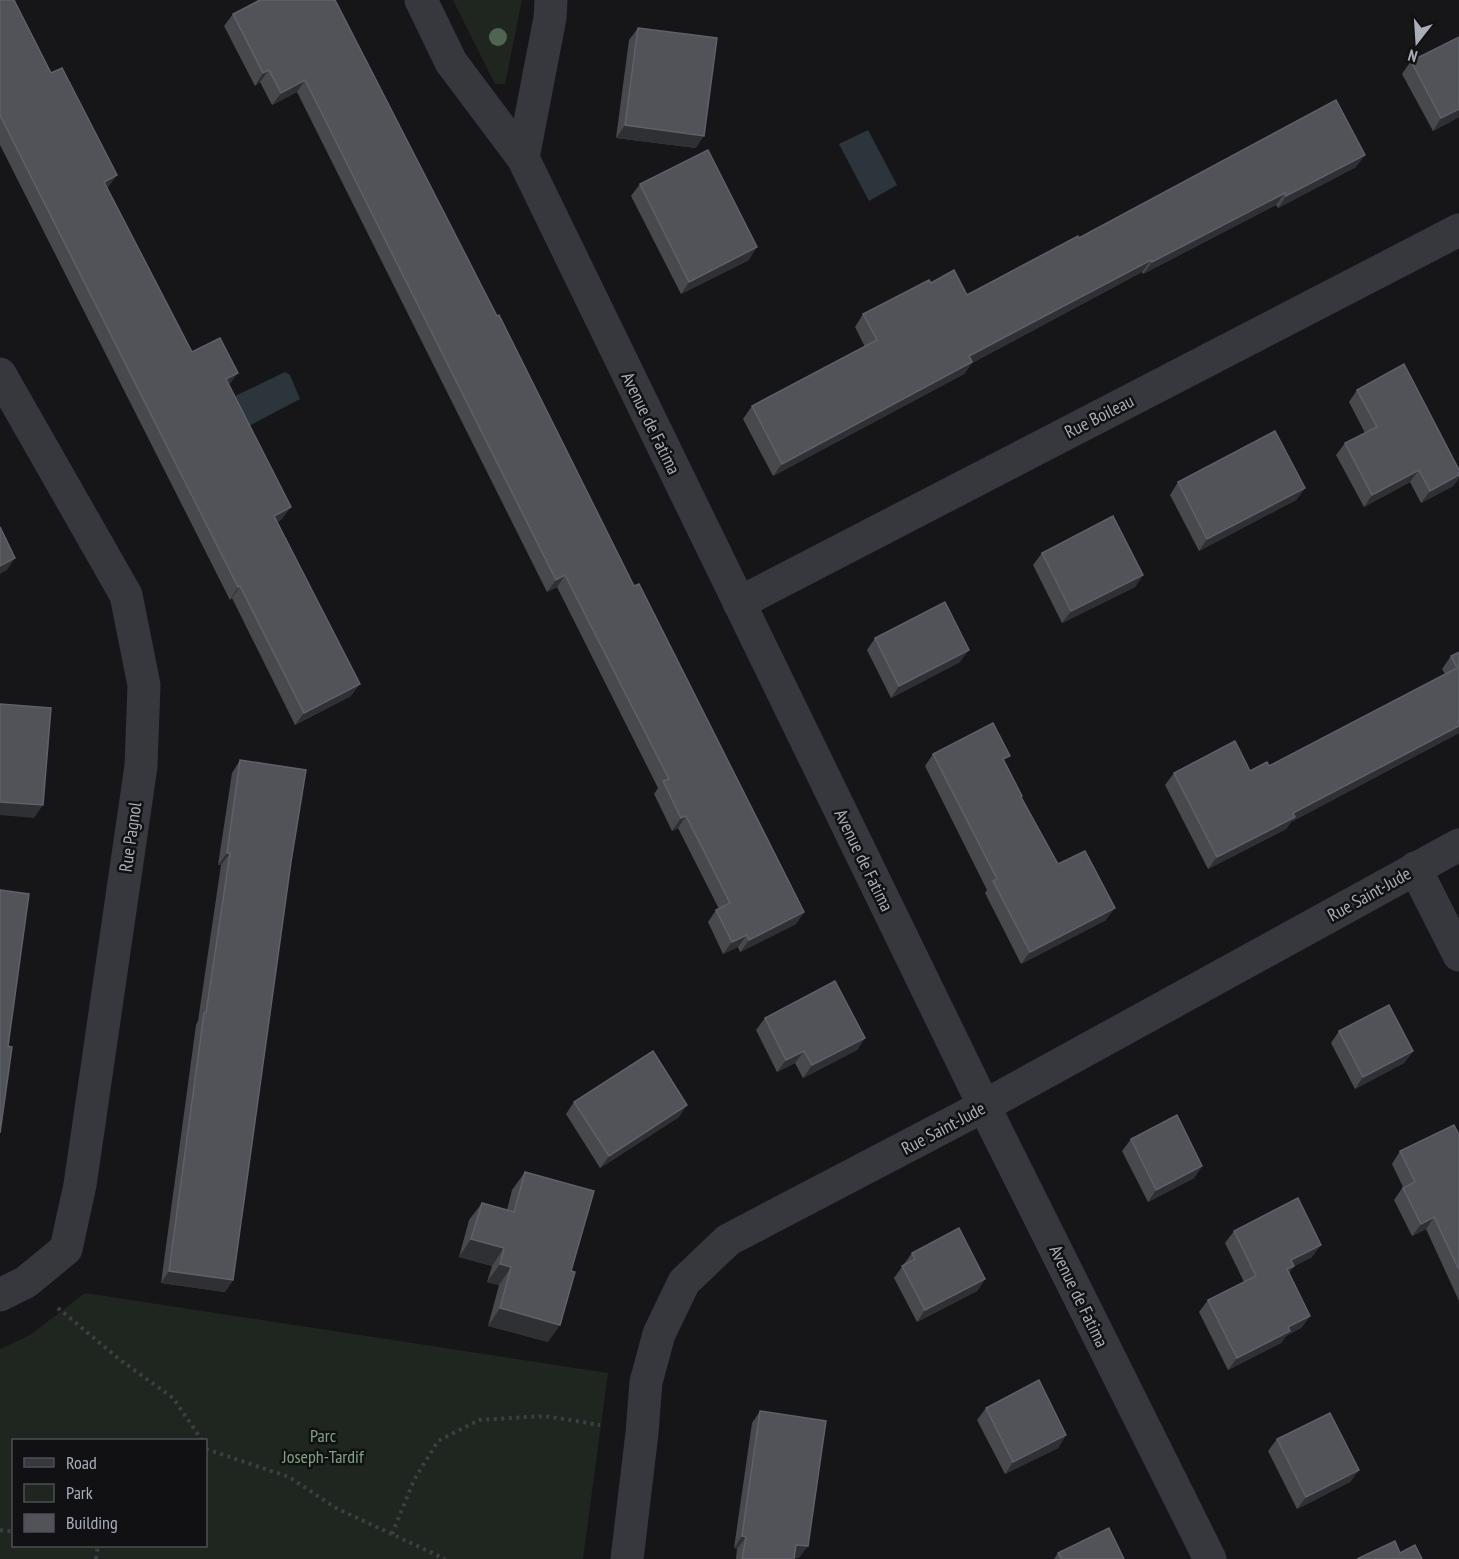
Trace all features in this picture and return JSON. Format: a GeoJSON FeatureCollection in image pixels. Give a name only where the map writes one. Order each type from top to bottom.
{"type":"FeatureCollection","features":[{"type":"Feature","properties":{"kind":"street","name":"Avenue de Fatima"},"geometry":{"type":"LineString","coordinates":[[422,0],[452,62],[523,158],[984,1106],[1210,1559]]}},
{"type":"Feature","properties":{"kind":"street"},"geometry":{"type":"LineString","coordinates":[[523,158],[550,18],[550,0]]}},
{"type":"Feature","properties":{"kind":"street","name":"Rue Boileau"},"geometry":{"type":"LineString","coordinates":[[739,603],[1459,230]]}},
{"type":"Feature","properties":{"kind":"street","name":"Rue Pagnol"},"geometry":{"type":"LineString","coordinates":[[0,374],[126,595],[144,686],[141,766],[80,1185],[66,1249],[13,1289]]}},
{"type":"Feature","properties":{"kind":"street","name":"Rue Saint-Jude"},"geometry":{"type":"LineString","coordinates":[[627,1559],[646,1382],[659,1334],[684,1282],[728,1240],[984,1106],[1459,845]]}},
{"type":"Feature","properties":{"kind":"street"},"geometry":{"type":"LineString","coordinates":[[1415,868],[1459,955]]}},
{"type":"Feature","properties":{"kind":"path"},"geometry":{"type":"LineString","coordinates":[[13,1289],[173,1398],[201,1439]]}},
{"type":"Feature","properties":{"kind":"path"},"geometry":{"type":"LineString","coordinates":[[392,1534],[414,1480],[438,1441],[478,1420],[545,1416],[642,1433]]}},
{"type":"Feature","properties":{"kind":"path"},"geometry":{"type":"LineString","coordinates":[[207,1448],[289,1477],[336,1508],[444,1559]]}},
{"type":"Feature","properties":{"kind":"green space"},"geometry":{"type":"Polygon","coordinates":[[[453,0],[522,0],[505,84],[495,84],[453,0]]]}},
{"type":"Feature","properties":{"kind":"green space","name":"Parc Joseph-Tardif"},"geometry":{"type":"Polygon","coordinates":[[[85,1293],[608,1373],[583,1559],[0,1559],[0,1349],[30,1335],[85,1293]]]}},
{"type":"Feature","properties":{"kind":"shaded area"},"geometry":{"type":"Polygon","coordinates":[[[868,130],[897,185],[869,201],[839,144],[868,130]]]}},
{"type":"Feature","properties":{"kind":"shaded area"},"geometry":{"type":"Polygon","coordinates":[[[285,372],[290,375],[300,399],[247,427],[233,403],[235,396],[285,372]]]}},
{"type":"Feature","properties":{"kind":"building"},"geometry":{"type":"Polygon","coordinates":[[[0,0],[14,0],[51,73],[62,68],[117,175],[104,182],[192,352],[220,338],[238,373],[226,379],[291,507],[274,516],[360,684],[304,713],[0,115],[0,0]]]}},
{"type":"Feature","properties":{"kind":"building"},"geometry":{"type":"Polygon","coordinates":[[[260,0],[335,0],[497,316],[499,315],[634,586],[639,584],[804,912],[749,940],[747,935],[732,942],[716,910],[730,903],[686,816],[681,818],[663,781],[669,779],[565,575],[556,580],[305,80],[281,93],[269,70],[263,73],[233,14],[260,0]]]}},
{"type":"Feature","properties":{"kind":"building"},"geometry":{"type":"Polygon","coordinates":[[[638,28],[717,38],[704,136],[625,125],[638,28]]]}},
{"type":"Feature","properties":{"kind":"building"},"geometry":{"type":"Polygon","coordinates":[[[1459,37],[1459,109],[1441,118],[1411,61],[1459,37]]]}},
{"type":"Feature","properties":{"kind":"building"},"geometry":{"type":"Polygon","coordinates":[[[1336,100],[1365,155],[1286,196],[1285,193],[1152,262],[1151,260],[969,356],[972,362],[782,464],[752,406],[877,340],[863,314],[929,280],[931,283],[954,270],[967,295],[1078,236],[1079,238],[1336,100]]]}},
{"type":"Feature","properties":{"kind":"building"},"geometry":{"type":"Polygon","coordinates":[[[708,150],[757,247],[689,282],[640,184],[708,150]]]}},
{"type":"Feature","properties":{"kind":"building"},"geometry":{"type":"Polygon","coordinates":[[[1404,364],[1459,470],[1459,475],[1430,491],[1419,470],[1372,495],[1345,443],[1377,427],[1357,390],[1404,364]]]}},
{"type":"Feature","properties":{"kind":"building"},"geometry":{"type":"Polygon","coordinates":[[[1275,431],[1305,488],[1207,539],[1178,482],[1275,431]]]}},
{"type":"Feature","properties":{"kind":"building"},"geometry":{"type":"Polygon","coordinates":[[[1113,516],[1143,575],[1071,611],[1042,553],[1113,516]]]}},
{"type":"Feature","properties":{"kind":"building"},"geometry":{"type":"Polygon","coordinates":[[[0,527],[15,558],[0,566],[0,527]]]}},
{"type":"Feature","properties":{"kind":"building"},"geometry":{"type":"Polygon","coordinates":[[[945,602],[969,650],[899,686],[875,638],[945,602]]]}},
{"type":"Feature","properties":{"kind":"building"},"geometry":{"type":"Polygon","coordinates":[[[1459,652],[1459,726],[1293,813],[1295,817],[1217,857],[1174,773],[1235,741],[1250,771],[1267,762],[1269,766],[1457,668],[1451,656],[1459,652]]]}},
{"type":"Feature","properties":{"kind":"building"},"geometry":{"type":"Polygon","coordinates":[[[0,704],[51,708],[43,805],[0,802],[0,704]]]}},
{"type":"Feature","properties":{"kind":"building"},"geometry":{"type":"Polygon","coordinates":[[[993,723],[1010,756],[1003,759],[1058,864],[1085,851],[1115,908],[1030,952],[993,881],[997,879],[933,754],[993,723]]]}},
{"type":"Feature","properties":{"kind":"building"},"geometry":{"type":"Polygon","coordinates":[[[240,760],[306,770],[291,862],[233,1280],[169,1271],[204,1013],[206,1013],[230,853],[227,853],[240,760]]]}},
{"type":"Feature","properties":{"kind":"building"},"geometry":{"type":"Polygon","coordinates":[[[0,890],[29,894],[8,1046],[12,1047],[0,1133],[0,890]]]}},
{"type":"Feature","properties":{"kind":"building"},"geometry":{"type":"Polygon","coordinates":[[[835,981],[865,1038],[812,1065],[804,1051],[786,1060],[765,1018],[835,981]]]}},
{"type":"Feature","properties":{"kind":"building"},"geometry":{"type":"Polygon","coordinates":[[[1389,1005],[1413,1051],[1363,1077],[1339,1031],[1389,1005]]]}},
{"type":"Feature","properties":{"kind":"building"},"geometry":{"type":"Polygon","coordinates":[[[653,1051],[687,1105],[609,1156],[574,1102],[653,1051]]]}},
{"type":"Feature","properties":{"kind":"building"},"geometry":{"type":"Polygon","coordinates":[[[1177,1115],[1202,1166],[1156,1190],[1131,1139],[1177,1115]]]}},
{"type":"Feature","properties":{"kind":"building"},"geometry":{"type":"Polygon","coordinates":[[[1454,1125],[1459,1135],[1459,1270],[1434,1217],[1421,1224],[1403,1188],[1415,1182],[1400,1151],[1454,1125]]]}},
{"type":"Feature","properties":{"kind":"building"},"geometry":{"type":"Polygon","coordinates":[[[525,1172],[594,1191],[571,1271],[575,1272],[560,1325],[500,1308],[511,1267],[500,1264],[504,1248],[471,1239],[482,1203],[514,1212],[525,1172]]]}},
{"type":"Feature","properties":{"kind":"building"},"geometry":{"type":"Polygon","coordinates":[[[1298,1198],[1321,1245],[1291,1260],[1294,1266],[1287,1269],[1310,1316],[1288,1327],[1290,1331],[1237,1358],[1208,1300],[1256,1276],[1234,1231],[1298,1198]]]}},
{"type":"Feature","properties":{"kind":"building"},"geometry":{"type":"Polygon","coordinates":[[[959,1228],[985,1279],[925,1310],[902,1266],[915,1259],[912,1253],[959,1228]]]}},
{"type":"Feature","properties":{"kind":"building"},"geometry":{"type":"Polygon","coordinates":[[[1039,1380],[1066,1435],[1013,1462],[986,1408],[1039,1380]]]}},
{"type":"Feature","properties":{"kind":"building"},"geometry":{"type":"Polygon","coordinates":[[[760,1411],[826,1421],[808,1546],[796,1545],[794,1559],[742,1559],[746,1537],[742,1536],[760,1411]]]}},
{"type":"Feature","properties":{"kind":"building"},"geometry":{"type":"Polygon","coordinates":[[[1330,1413],[1359,1470],[1306,1497],[1277,1439],[1330,1413]]]}},
{"type":"Feature","properties":{"kind":"building"},"geometry":{"type":"Polygon","coordinates":[[[1109,1528],[1124,1559],[1062,1559],[1058,1553],[1109,1528]]]}},
{"type":"Feature","properties":{"kind":"building"},"geometry":{"type":"Polygon","coordinates":[[[1395,1541],[1400,1553],[1415,1545],[1422,1559],[1357,1559],[1395,1541]]]}}]}
